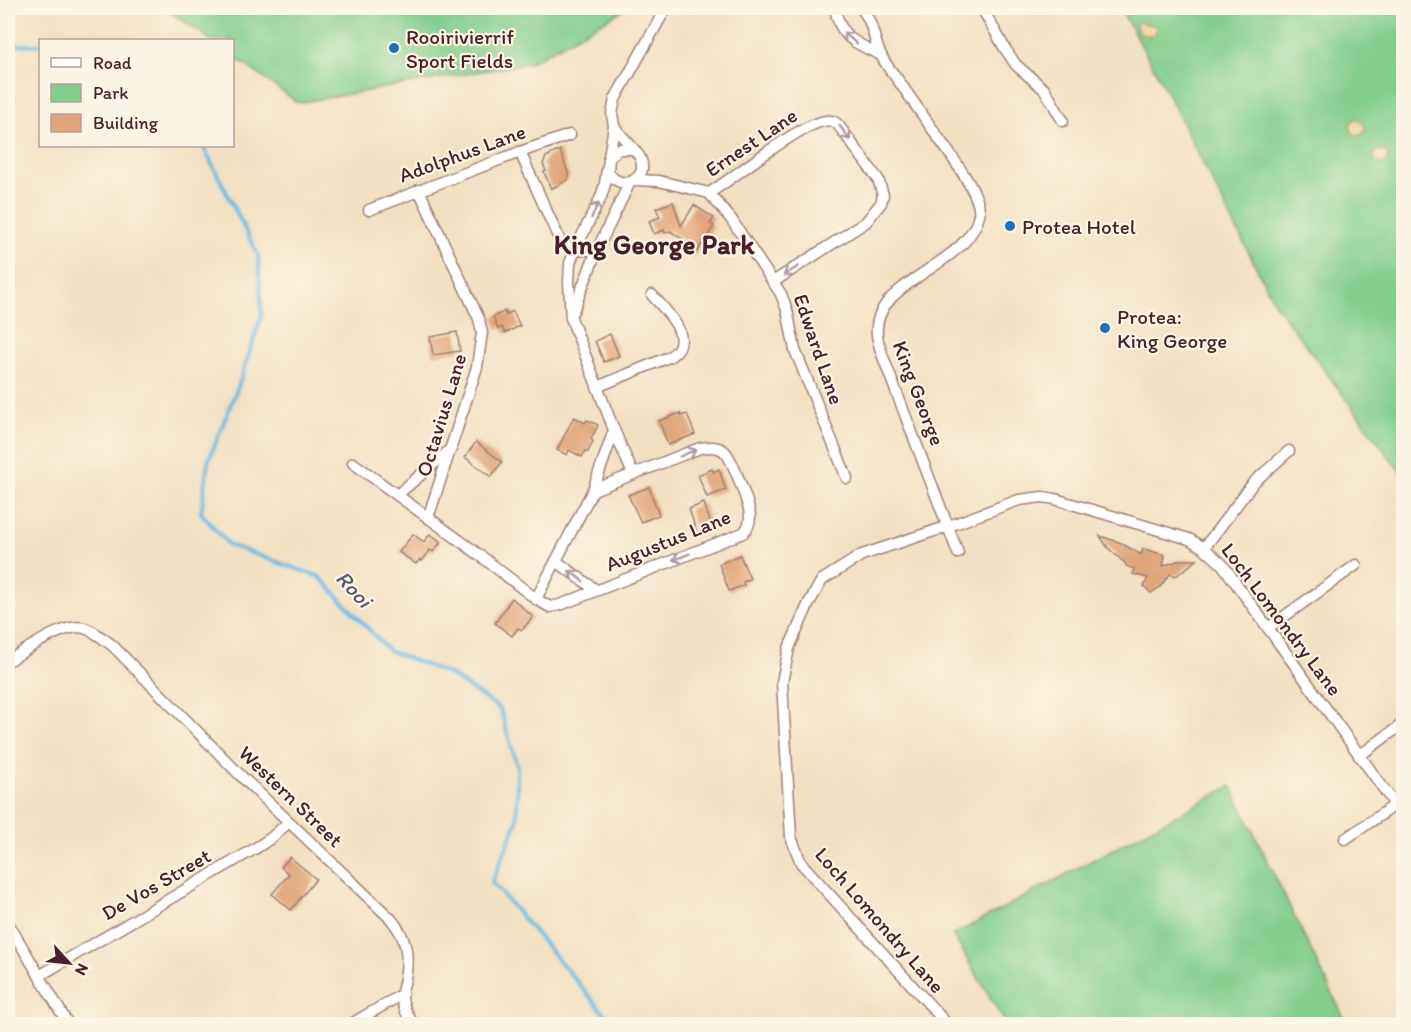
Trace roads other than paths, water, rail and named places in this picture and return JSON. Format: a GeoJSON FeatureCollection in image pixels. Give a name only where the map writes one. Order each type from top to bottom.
{"type":"FeatureCollection","features":[{"type":"Feature","properties":{"kind":"street"},"geometry":{"type":"LineString","coordinates":[[633,474],[571,318],[569,271],[574,250],[601,197],[614,126],[612,114],[615,99],[666,8]]}},
{"type":"Feature","properties":{"kind":"street","name":"King George"},"geometry":{"type":"LineString","coordinates":[[835,8],[840,28],[849,38],[880,55]]}},
{"type":"Feature","properties":{"kind":"street","name":"King George"},"geometry":{"type":"LineString","coordinates":[[861,8],[871,22],[880,55],[954,160],[979,204],[979,217],[966,241],[957,250],[892,296],[882,311],[877,335],[883,357],[949,526]]}},
{"type":"Feature","properties":{"kind":"street"},"geometry":{"type":"LineString","coordinates":[[982,8],[1016,65],[1045,90],[1064,121]]}},
{"type":"Feature","properties":{"kind":"street","name":"Ernest Lane"},"geometry":{"type":"LineString","coordinates":[[709,193],[727,183],[798,130],[813,123],[830,120],[837,123],[878,179],[883,195],[881,203],[866,222],[773,282]]}},
{"type":"Feature","properties":{"kind":"street"},"geometry":{"type":"LineString","coordinates":[[614,126],[658,181]]}},
{"type":"Feature","properties":{"kind":"street","name":"Adolphus Lane"},"geometry":{"type":"LineString","coordinates":[[369,210],[570,135]]}},
{"type":"Feature","properties":{"kind":"street"},"geometry":{"type":"LineString","coordinates":[[632,149],[619,148],[608,163],[610,175],[615,180],[622,183],[658,181],[709,193]]}},
{"type":"Feature","properties":{"kind":"street"},"geometry":{"type":"LineString","coordinates":[[520,152],[558,239],[564,246],[574,250],[597,250]]}},
{"type":"Feature","properties":{"kind":"street"},"geometry":{"type":"LineString","coordinates":[[571,318],[578,294],[597,250],[632,181],[641,172],[642,162]]}},
{"type":"Feature","properties":{"kind":"street","name":"Octavius Lane"},"geometry":{"type":"LineString","coordinates":[[419,190],[479,320],[482,333],[477,367],[428,518]]}},
{"type":"Feature","properties":{"kind":"street","name":"Edward Lane"},"geometry":{"type":"LineString","coordinates":[[709,193],[731,219],[773,282],[787,310],[795,350],[847,478]]}},
{"type":"Feature","properties":{"kind":"street"},"geometry":{"type":"LineString","coordinates":[[597,387],[669,357],[678,350],[682,340],[677,326],[652,295]]}},
{"type":"Feature","properties":{"kind":"street"},"geometry":{"type":"LineString","coordinates":[[353,464],[481,556],[536,599],[593,490],[614,430]]}},
{"type":"Feature","properties":{"kind":"street","name":"Augustus Lane"},"geometry":{"type":"LineString","coordinates":[[536,599],[553,607],[743,533],[748,527],[750,514],[740,481],[726,453],[715,446],[700,448],[593,490]]}},
{"type":"Feature","properties":{"kind":"street"},"geometry":{"type":"LineString","coordinates":[[397,495],[451,449]]}},
{"type":"Feature","properties":{"kind":"street"},"geometry":{"type":"LineString","coordinates":[[1204,548],[1254,482],[1289,451]]}},
{"type":"Feature","properties":{"kind":"street","name":"Loch Lomondry Lane"},"geometry":{"type":"LineString","coordinates":[[947,1024],[801,863],[791,837],[782,682],[789,648],[822,580],[862,555],[1019,500],[1042,497],[1189,539],[1204,548],[1222,564],[1404,817]]}},
{"type":"Feature","properties":{"kind":"street"},"geometry":{"type":"LineString","coordinates":[[949,526],[958,552]]}},
{"type":"Feature","properties":{"kind":"street"},"geometry":{"type":"LineString","coordinates":[[556,561],[596,590]]}},
{"type":"Feature","properties":{"kind":"street"},"geometry":{"type":"LineString","coordinates":[[1268,628],[1356,565]]}},
{"type":"Feature","properties":{"kind":"street","name":"Western Street"},"geometry":{"type":"LineString","coordinates":[[8,661],[45,639],[81,627],[96,633],[112,645],[289,822],[392,919],[401,931],[405,945],[406,962],[401,995]]}},
{"type":"Feature","properties":{"kind":"street"},"geometry":{"type":"LineString","coordinates":[[1359,756],[1404,723]]}},
{"type":"Feature","properties":{"kind":"street"},"geometry":{"type":"LineString","coordinates":[[1345,839],[1395,805]]}},
{"type":"Feature","properties":{"kind":"street","name":"De Vos Street"},"geometry":{"type":"LineString","coordinates":[[39,975],[264,843],[289,822]]}},
{"type":"Feature","properties":{"kind":"street"},"geometry":{"type":"LineString","coordinates":[[8,923],[68,1024]]}},
{"type":"Feature","properties":{"kind":"street"},"geometry":{"type":"LineString","coordinates":[[351,1024],[401,995],[404,1008],[413,1024]]}},
{"type":"Feature","properties":{"kind":"waterway","name":"Rooi"},"geometry":{"type":"LineString","coordinates":[[8,45],[39,45]]}},
{"type":"Feature","properties":{"kind":"waterway","name":"Rooi"},"geometry":{"type":"LineString","coordinates":[[204,147],[258,255],[262,314],[239,384],[208,462],[201,513],[229,545],[320,577],[389,651],[449,674],[500,709],[517,766],[517,822],[492,882],[613,1024]]}},
{"type":"Feature","properties":{"kind":"place","name":"Rooirivierrif Sport Fields"},"geometry":{"type":"Point","coordinates":[394,48]}},
{"type":"Feature","properties":{"kind":"place","name":"Protea Hotel"},"geometry":{"type":"Point","coordinates":[1010,226]}},
{"type":"Feature","properties":{"kind":"place","name":"Protea: King George"},"geometry":{"type":"Point","coordinates":[1105,328]}},
{"type":"Feature","properties":{"kind":"district","name":"King George Park"},"geometry":{"type":"Point","coordinates":[654,244]}}]}
